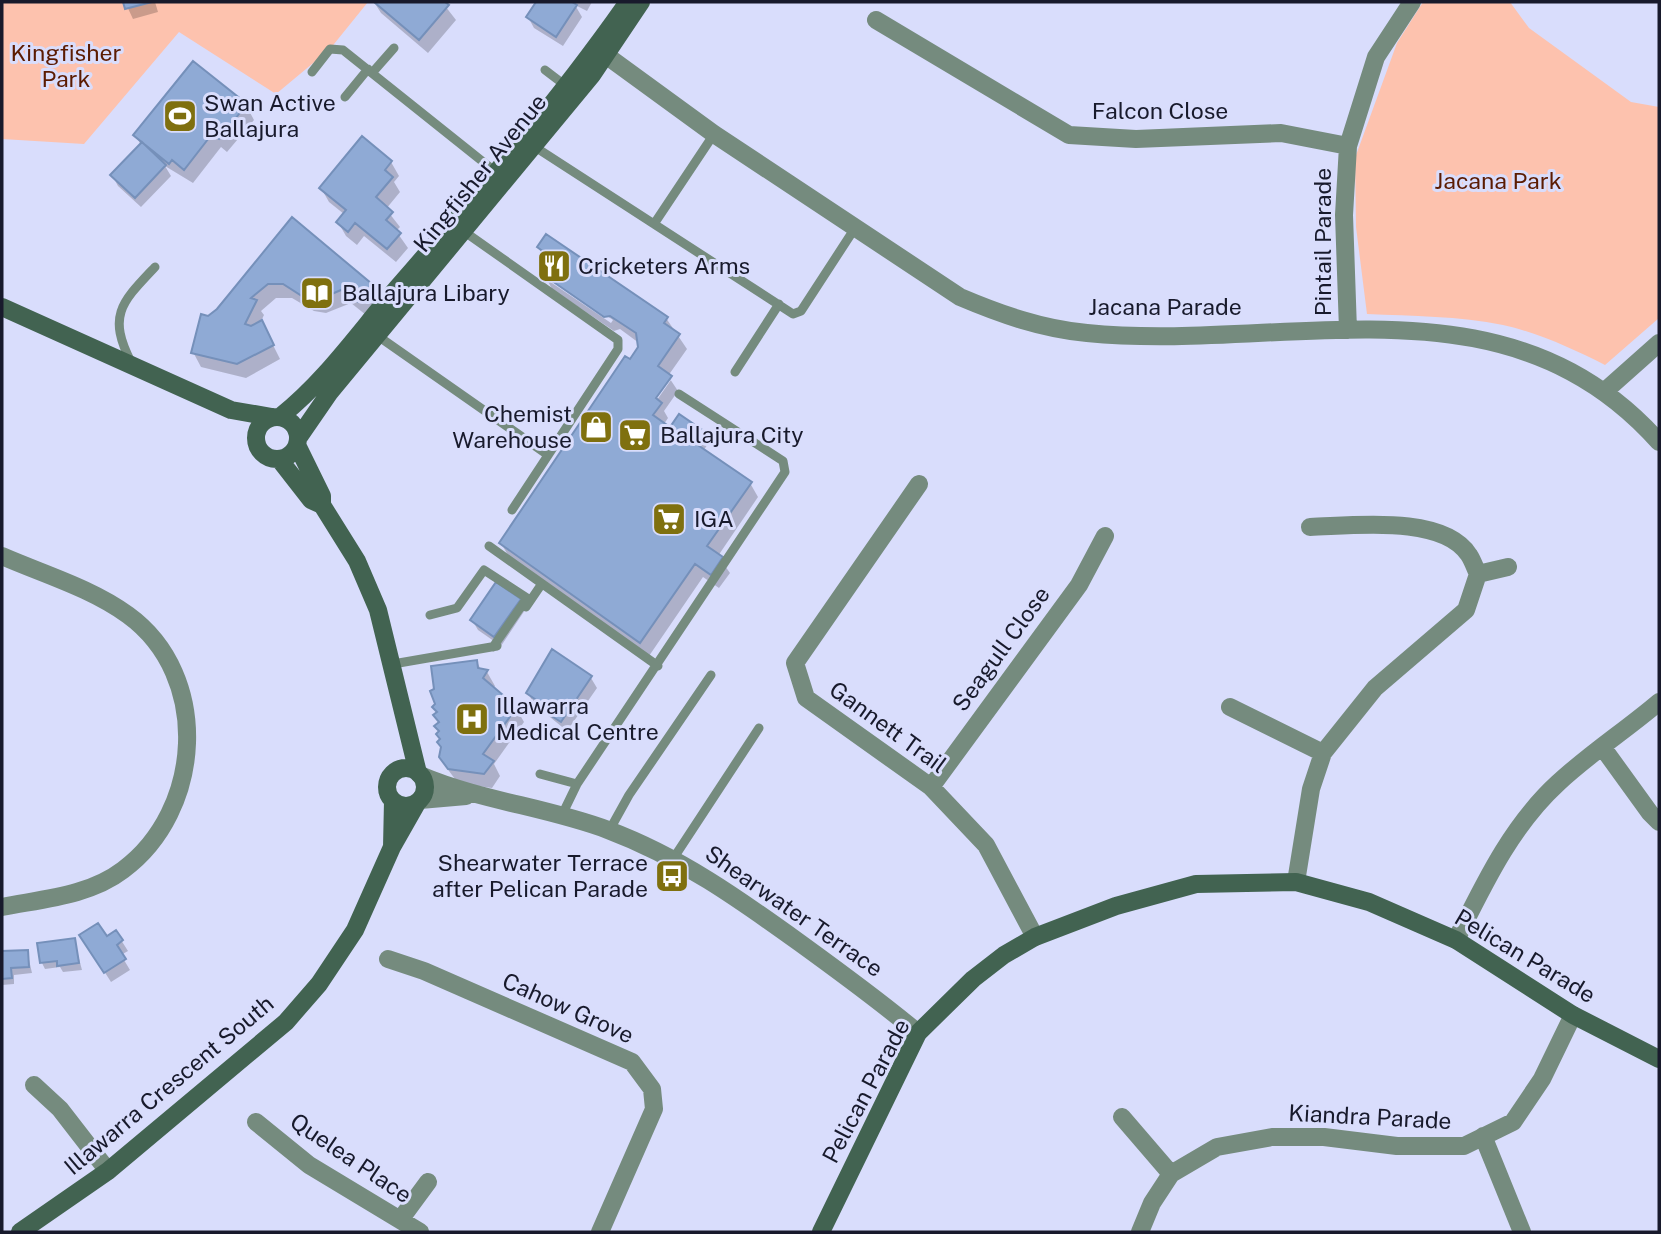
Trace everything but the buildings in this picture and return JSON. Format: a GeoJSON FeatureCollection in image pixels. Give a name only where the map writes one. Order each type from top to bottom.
{"type":"FeatureCollection","features":[{"type":"Feature","properties":{"kind":"street","name":"Kingfisher Avenue"},"geometry":{"type":"LineString","coordinates":[[601,52],[628,2]]}},
{"type":"Feature","properties":{"kind":"street","name":"Kingfisher Avenue"},"geometry":{"type":"LineString","coordinates":[[298,441],[373,332],[641,2]]}},
{"type":"Feature","properties":{"kind":"street","name":"Pintail Parade"},"geometry":{"type":"LineString","coordinates":[[1348,330],[1344,215],[1348,146],[1377,57],[1411,2]]}},
{"type":"Feature","properties":{"kind":"street","name":"Falcon Close"},"geometry":{"type":"LineString","coordinates":[[876,20],[1069,135],[1136,139],[1281,133],[1348,146]]}},
{"type":"Feature","properties":{"kind":"street","name":"Jacana Parade"},"geometry":{"type":"LineString","coordinates":[[601,52],[713,134],[960,298],[1021,321],[1086,333],[1136,335],[1348,330],[1451,332],[1507,344],[1566,368],[1605,391],[1659,442]]}},
{"type":"Feature","properties":{"kind":"street"},"geometry":{"type":"LineString","coordinates":[[2,307],[231,410],[276,417],[295,426],[298,441],[322,496],[323,505],[370,588],[393,664],[404,719],[424,792],[419,801],[401,805],[393,801],[388,792],[388,782],[398,770],[404,719]]}},
{"type":"Feature","properties":{"kind":"street","name":"Kingfisher Avenue"},"geometry":{"type":"LineString","coordinates":[[276,417],[312,391],[373,332]]}},
{"type":"Feature","properties":{"kind":"street"},"geometry":{"type":"LineString","coordinates":[[1605,391],[1659,343]]}},
{"type":"Feature","properties":{"kind":"street"},"geometry":{"type":"LineString","coordinates":[[231,410],[256,435],[261,452],[279,459],[311,500],[323,505]]}},
{"type":"Feature","properties":{"kind":"street"},"geometry":{"type":"LineString","coordinates":[[256,435],[264,420],[276,417]]}},
{"type":"Feature","properties":{"kind":"street"},"geometry":{"type":"LineString","coordinates":[[279,459],[287,457],[298,441]]}},
{"type":"Feature","properties":{"kind":"street","name":"Gannett Trail"},"geometry":{"type":"LineString","coordinates":[[919,484],[795,663],[806,698],[931,786],[986,845],[1035,937]]}},
{"type":"Feature","properties":{"kind":"street"},"geometry":{"type":"LineString","coordinates":[[1296,882],[1311,789],[1323,753],[1375,688],[1466,610],[1478,574],[1468,552],[1438,532],[1397,524],[1310,527]]}},
{"type":"Feature","properties":{"kind":"street","name":"Seagull Close"},"geometry":{"type":"LineString","coordinates":[[931,786],[1079,585],[1105,536]]}},
{"type":"Feature","properties":{"kind":"street"},"geometry":{"type":"LineString","coordinates":[[2,556],[100,599],[128,615],[148,634],[177,681],[185,710],[187,746],[184,782],[172,812],[148,848],[123,871],[95,887],[2,907]]}},
{"type":"Feature","properties":{"kind":"street"},"geometry":{"type":"LineString","coordinates":[[1478,574],[1508,567]]}},
{"type":"Feature","properties":{"kind":"street"},"geometry":{"type":"LineString","coordinates":[[1456,940],[1511,838],[1559,782],[1659,702]]}},
{"type":"Feature","properties":{"kind":"street"},"geometry":{"type":"LineString","coordinates":[[1230,707],[1323,753]]}},
{"type":"Feature","properties":{"kind":"street"},"geometry":{"type":"LineString","coordinates":[[1604,748],[1659,822]]}},
{"type":"Feature","properties":{"kind":"street"},"geometry":{"type":"LineString","coordinates":[[398,770],[409,768],[419,774]]}},
{"type":"Feature","properties":{"kind":"street","name":"Shearwater Terrace"},"geometry":{"type":"LineString","coordinates":[[419,774],[473,795],[562,815],[609,831],[673,859],[719,885],[883,1003],[918,1033]]}},
{"type":"Feature","properties":{"kind":"street","name":"Shearwater Terrace"},"geometry":{"type":"LineString","coordinates":[[419,801],[473,795]]}},
{"type":"Feature","properties":{"kind":"street","name":"Illawarra Crescent South"},"geometry":{"type":"LineString","coordinates":[[391,847],[393,801]]}},
{"type":"Feature","properties":{"kind":"street","name":"Illawarra Crescent South"},"geometry":{"type":"LineString","coordinates":[[20,1232],[108,1171],[286,1022],[319,984],[355,930],[391,847],[419,801]]}},
{"type":"Feature","properties":{"kind":"street","name":"Pelican Parade"},"geometry":{"type":"LineString","coordinates":[[821,1232],[918,1033],[973,979],[1004,954],[1035,937],[1116,905],[1196,884],[1296,882],[1369,902],[1456,940],[1573,1015],[1659,1059]]}},
{"type":"Feature","properties":{"kind":"street","name":"Cahow Grove"},"geometry":{"type":"LineString","coordinates":[[388,959],[424,971],[632,1062],[652,1089],[654,1109],[600,1232]]}},
{"type":"Feature","properties":{"kind":"street","name":"Kiandra Parade"},"geometry":{"type":"LineString","coordinates":[[1140,1232],[1152,1203],[1171,1174],[1217,1147],[1272,1137],[1324,1137],[1396,1146],[1464,1146],[1513,1122],[1542,1079],[1573,1015]]}},
{"type":"Feature","properties":{"kind":"street"},"geometry":{"type":"LineString","coordinates":[[34,1085],[60,1109],[108,1171]]}},
{"type":"Feature","properties":{"kind":"street"},"geometry":{"type":"LineString","coordinates":[[1122,1117],[1171,1174]]}},
{"type":"Feature","properties":{"kind":"street","name":"Quelea Place"},"geometry":{"type":"LineString","coordinates":[[256,1122],[309,1165],[420,1232]]}},
{"type":"Feature","properties":{"kind":"street"},"geometry":{"type":"LineString","coordinates":[[1483,1136],[1521,1232]]}},
{"type":"Feature","properties":{"kind":"street"},"geometry":{"type":"LineString","coordinates":[[400,1220],[428,1182]]}},
{"type":"Feature","properties":{"kind":"lane"},"geometry":{"type":"LineString","coordinates":[[345,97],[394,48]]}},
{"type":"Feature","properties":{"kind":"lane"},"geometry":{"type":"LineString","coordinates":[[312,72],[330,49],[343,50],[501,176]]}},
{"type":"Feature","properties":{"kind":"lane"},"geometry":{"type":"LineString","coordinates":[[545,70],[571,90]]}},
{"type":"Feature","properties":{"kind":"lane"},"geometry":{"type":"LineString","coordinates":[[654,224],[713,134]]}},
{"type":"Feature","properties":{"kind":"lane"},"geometry":{"type":"LineString","coordinates":[[528,142],[793,314],[801,311],[855,228]]}},
{"type":"Feature","properties":{"kind":"lane"},"geometry":{"type":"LineString","coordinates":[[459,228],[618,340],[618,349],[512,510]]}},
{"type":"Feature","properties":{"kind":"lane"},"geometry":{"type":"LineString","coordinates":[[132,364],[120,339],[118,316],[129,295],[155,267]]}},
{"type":"Feature","properties":{"kind":"lane"},"geometry":{"type":"LineString","coordinates":[[735,372],[779,304]]}},
{"type":"Feature","properties":{"kind":"lane"},"geometry":{"type":"LineString","coordinates":[[373,332],[548,455]]}},
{"type":"Feature","properties":{"kind":"lane"},"geometry":{"type":"LineString","coordinates":[[562,815],[577,784],[785,472],[783,461],[679,394]]}},
{"type":"Feature","properties":{"kind":"lane"},"geometry":{"type":"LineString","coordinates":[[489,546],[658,666]]}},
{"type":"Feature","properties":{"kind":"lane"},"geometry":{"type":"LineString","coordinates":[[430,615],[457,608],[484,570],[527,597],[493,646]]}},
{"type":"Feature","properties":{"kind":"lane"},"geometry":{"type":"LineString","coordinates":[[393,664],[501,645],[541,585]]}},
{"type":"Feature","properties":{"kind":"lane"},"geometry":{"type":"LineString","coordinates":[[609,831],[629,795],[711,676]]}},
{"type":"Feature","properties":{"kind":"lane"},"geometry":{"type":"LineString","coordinates":[[673,859],[759,728]]}},
{"type":"Feature","properties":{"kind":"lane"},"geometry":{"type":"LineString","coordinates":[[540,774],[577,784]]}},
{"type":"Feature","properties":{"kind":"green space","name":"Kingfisher Park"},"geometry":{"type":"Polygon","coordinates":[[[2,2],[368,2],[330,49],[276,94],[179,32],[84,144],[2,139],[2,2]]]}},
{"type":"Feature","properties":{"kind":"green space","name":"Jacana Park"},"geometry":{"type":"Polygon","coordinates":[[[1423,2],[1510,2],[1529,28],[1631,102],[1659,107],[1659,318],[1605,365],[1543,337],[1503,325],[1452,318],[1367,314],[1356,227],[1355,158],[1397,43],[1423,2]]]}},
{"type":"Feature","properties":{"kind":"place","name":"Swan Active Ballajura"},"geometry":{"type":"Point","coordinates":[180,116]}},
{"type":"Feature","properties":{"kind":"place","name":"Cricketers Arms"},"geometry":{"type":"Point","coordinates":[554,266]}},
{"type":"Feature","properties":{"kind":"place","name":"Ballajura Libary"},"geometry":{"type":"Point","coordinates":[317,293]}},
{"type":"Feature","properties":{"kind":"place","name":"Chemist Warehouse"},"geometry":{"type":"Point","coordinates":[596,427]}},
{"type":"Feature","properties":{"kind":"place","name":"Ballajura City"},"geometry":{"type":"Point","coordinates":[635,435]}},
{"type":"Feature","properties":{"kind":"place","name":"IGA"},"geometry":{"type":"Point","coordinates":[669,519]}},
{"type":"Feature","properties":{"kind":"place","name":"Illawarra Medical Centre"},"geometry":{"type":"Point","coordinates":[472,719]}},
{"type":"Feature","properties":{"kind":"place","name":"Shearwater Terrace after Pelican Parade"},"geometry":{"type":"Point","coordinates":[672,876]}}]}
